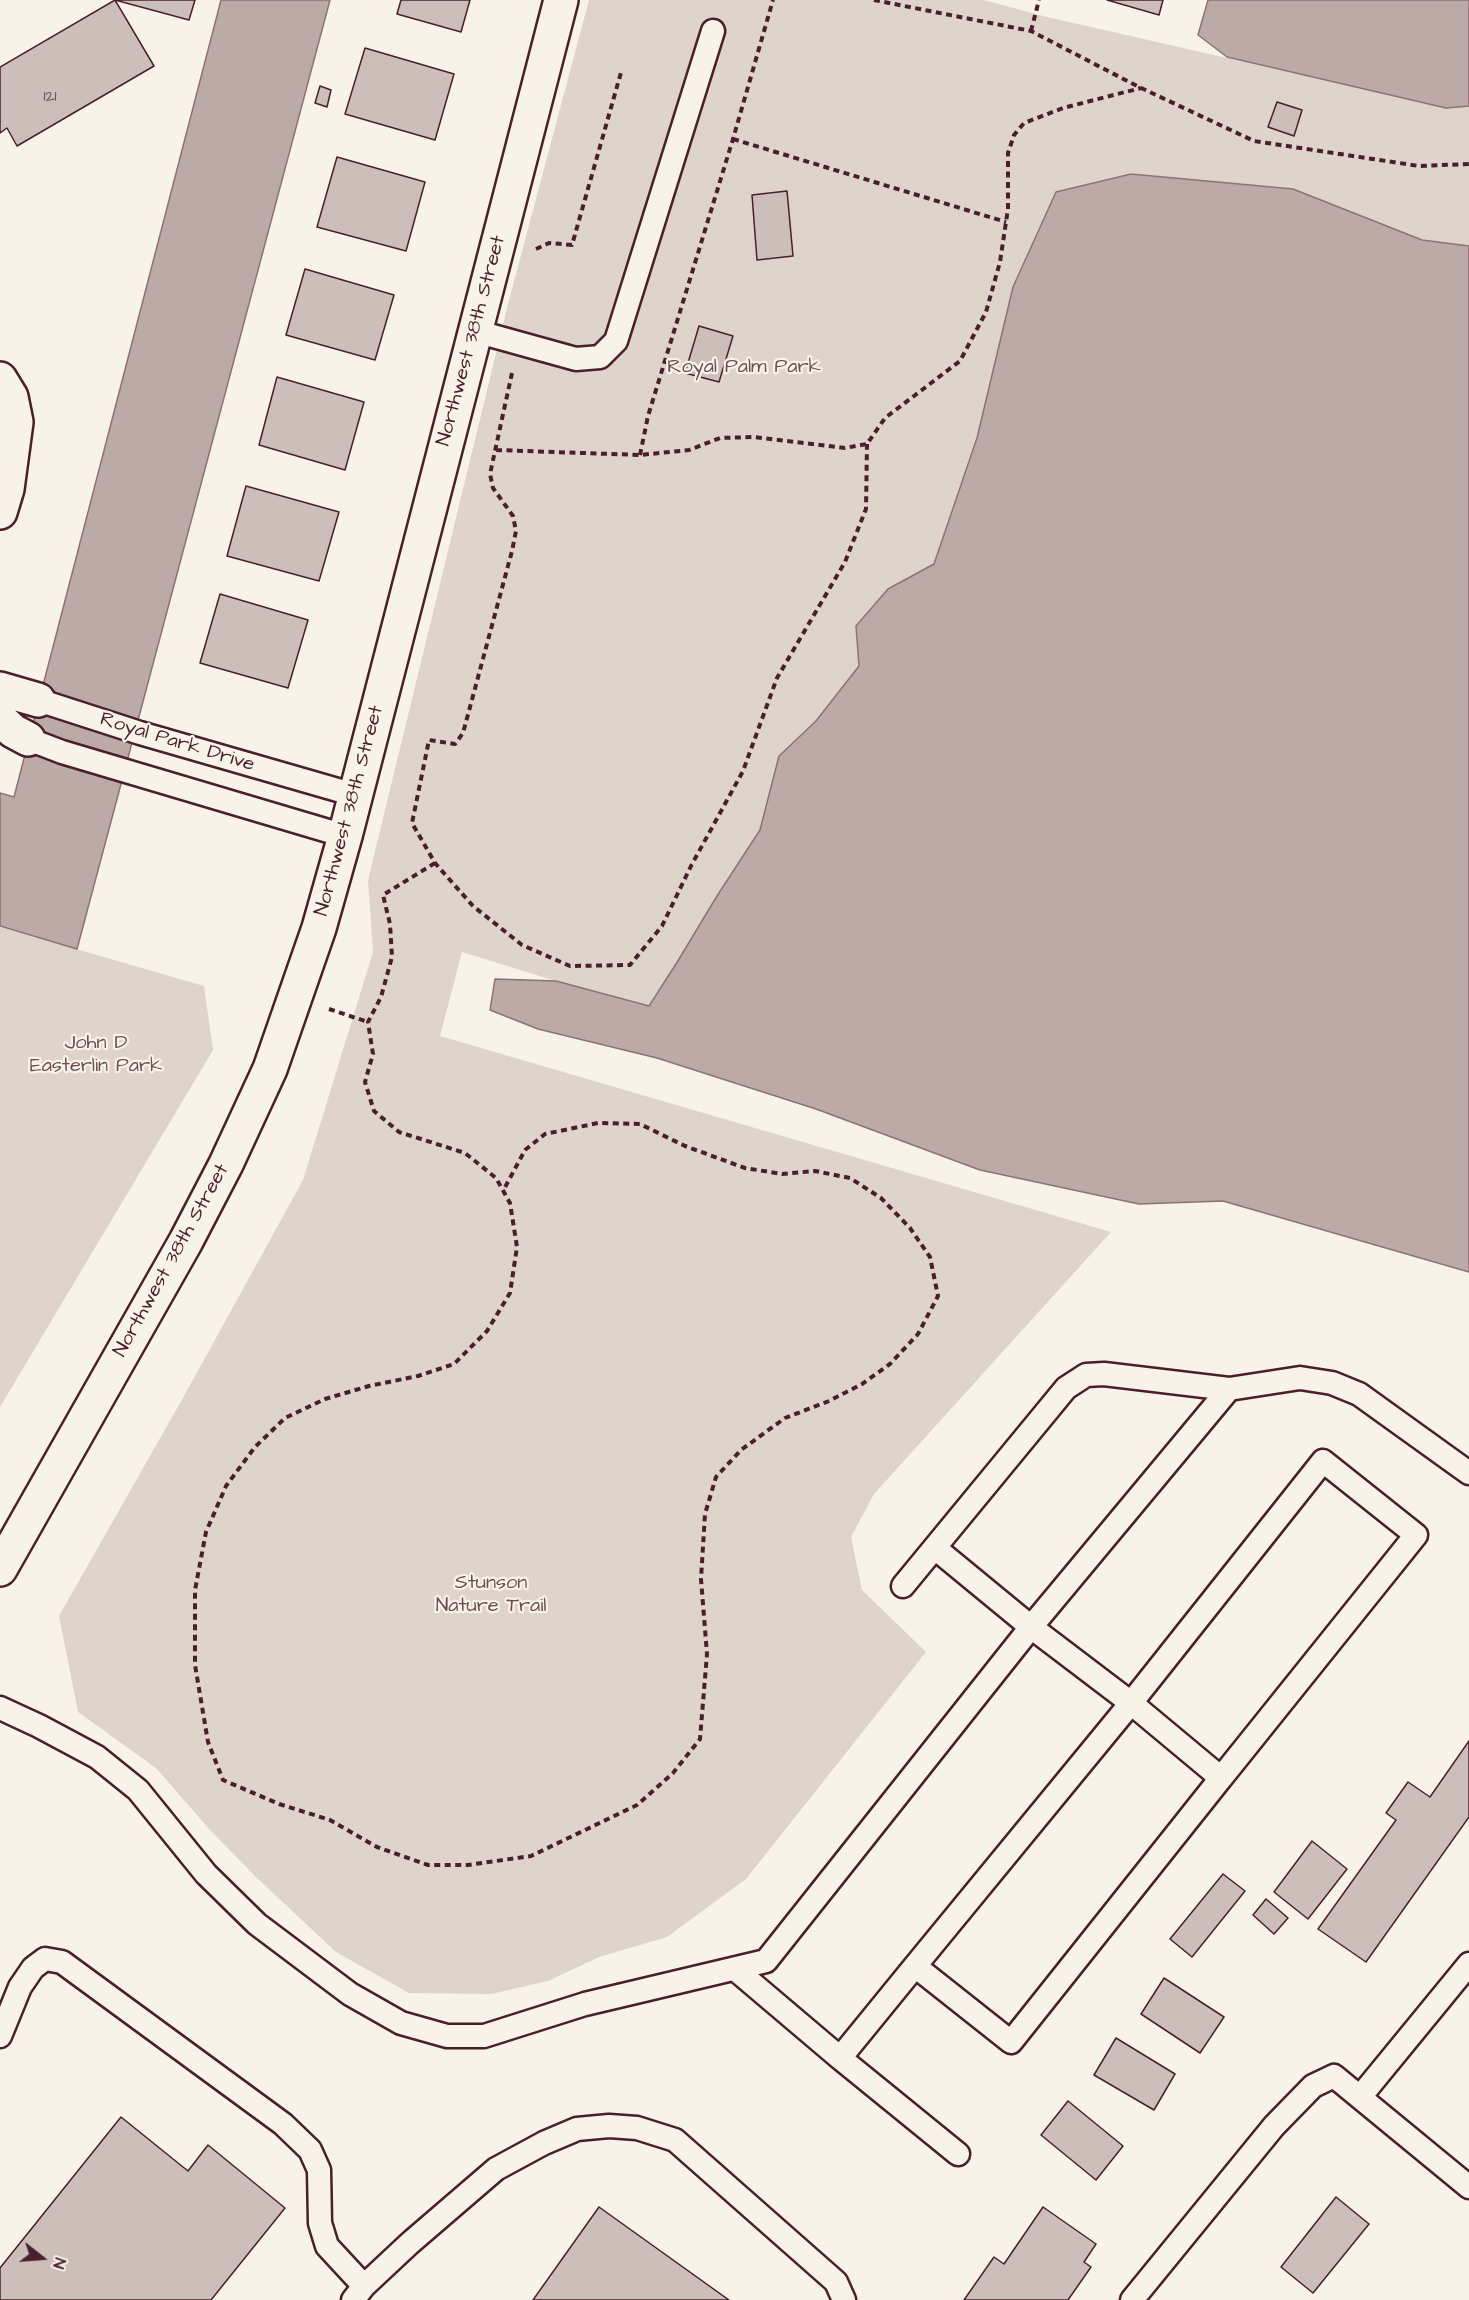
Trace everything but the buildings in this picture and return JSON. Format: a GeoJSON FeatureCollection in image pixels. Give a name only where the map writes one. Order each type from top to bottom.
{"type":"FeatureCollection","features":[{"type":"Feature","properties":{"kind":"street","name":"Northwest 38th Street"},"geometry":{"type":"LineString","coordinates":[[0,1569],[186,1241],[226,1164],[270,1069],[319,928],[345,836],[561,0]]}},
{"type":"Feature","properties":{"kind":"street"},"geometry":{"type":"LineString","coordinates":[[0,379],[11,397],[16,422],[7,489],[0,512]]}},
{"type":"Feature","properties":{"kind":"street","name":"Royal Park Drive"},"geometry":{"type":"LineString","coordinates":[[0,689],[38,700]]}},
{"type":"Feature","properties":{"kind":"street","name":"Royal Park Drive"},"geometry":{"type":"LineString","coordinates":[[0,719],[13,731],[28,739]]}},
{"type":"Feature","properties":{"kind":"lane"},"geometry":{"type":"LineString","coordinates":[[475,331],[576,359],[600,357],[616,341],[713,31]]}},
{"type":"Feature","properties":{"kind":"lane","name":"Royal Park Drive"},"geometry":{"type":"LineString","coordinates":[[38,700],[140,733],[355,795]]}},
{"type":"Feature","properties":{"kind":"lane","name":"Royal Park Drive"},"geometry":{"type":"LineString","coordinates":[[28,739],[62,752],[345,836]]}},
{"type":"Feature","properties":{"kind":"lane"},"geometry":{"type":"LineString","coordinates":[[903,1586],[1066,1388],[1086,1375],[1104,1374],[1229,1389],[1300,1378],[1332,1383],[1359,1394],[1469,1473]]}},
{"type":"Feature","properties":{"kind":"lane"},"geometry":{"type":"LineString","coordinates":[[0,1708],[97,1757],[138,1790],[206,1874],[257,1924],[350,1994],[400,2023],[447,2036],[484,2036],[585,2004],[766,1961],[1031,1627],[1229,1389]]}},
{"type":"Feature","properties":{"kind":"lane"},"geometry":{"type":"LineString","coordinates":[[840,2058],[915,1966],[1131,1703],[1323,1461],[1416,1535],[1011,2042],[915,1966]]}},
{"type":"Feature","properties":{"kind":"lane"},"geometry":{"type":"LineString","coordinates":[[935,1548],[1031,1627],[1131,1703],[1221,1778]]}},
{"type":"Feature","properties":{"kind":"lane"},"geometry":{"type":"LineString","coordinates":[[0,2036],[20,1987],[33,1968],[45,1959],[62,1962],[283,2124],[310,2150],[319,2170],[320,2223],[327,2246],[359,2293],[496,2169],[544,2143],[577,2129],[609,2126],[637,2128],[675,2140],[836,2282],[844,2300]]}},
{"type":"Feature","properties":{"kind":"lane"},"geometry":{"type":"LineString","coordinates":[[1360,2097],[1469,1964]]}},
{"type":"Feature","properties":{"kind":"lane"},"geometry":{"type":"LineString","coordinates":[[735,1969],[958,2154]]}},
{"type":"Feature","properties":{"kind":"lane"},"geometry":{"type":"LineString","coordinates":[[1132,2300],[1274,2126],[1313,2086],[1334,2076],[1469,2187]]}},
{"type":"Feature","properties":{"kind":"path"},"geometry":{"type":"LineString","coordinates":[[640,455],[648,416],[734,139],[773,0]]}},
{"type":"Feature","properties":{"kind":"path"},"geometry":{"type":"LineString","coordinates":[[874,0],[1031,31],[1141,88],[1254,141],[1419,166],[1469,164]]}},
{"type":"Feature","properties":{"kind":"path"},"geometry":{"type":"LineString","coordinates":[[1031,31],[1039,0]]}},
{"type":"Feature","properties":{"kind":"path"},"geometry":{"type":"LineString","coordinates":[[534,250],[549,243],[572,245],[622,69]]}},
{"type":"Feature","properties":{"kind":"path"},"geometry":{"type":"LineString","coordinates":[[516,342],[512,375],[490,474],[493,488],[513,516],[516,531],[464,733],[455,744],[429,740],[412,823],[435,863],[473,906],[522,945],[570,966],[630,965],[662,926],[701,847],[743,771],[777,678],[845,562],[866,510],[867,444],[885,418],[960,361],[986,312],[1000,262],[1008,209],[1008,153],[1014,135],[1024,123],[1063,108],[1141,88]]}},
{"type":"Feature","properties":{"kind":"path"},"geometry":{"type":"LineString","coordinates":[[734,139],[1006,222]]}},
{"type":"Feature","properties":{"kind":"path"},"geometry":{"type":"LineString","coordinates":[[496,450],[640,455],[689,450],[720,438],[754,437],[845,448],[867,444]]}},
{"type":"Feature","properties":{"kind":"path"},"geometry":{"type":"LineString","coordinates":[[435,863],[383,895],[390,924],[392,957],[381,997],[368,1022],[373,1054],[365,1082],[374,1112],[399,1132],[465,1152],[496,1178],[503,1191],[510,1203],[517,1247],[510,1293],[487,1331],[454,1364],[418,1376],[369,1386],[325,1399],[285,1418],[255,1446],[226,1486],[206,1533],[195,1590],[195,1665],[208,1742],[223,1780],[279,1804],[330,1820],[377,1847],[428,1865],[468,1865],[531,1856],[637,1804],[673,1773],[700,1738],[707,1654],[702,1568],[705,1514],[716,1477],[741,1450],[785,1418],[829,1401],[854,1388],[890,1364],[918,1334],[938,1296],[930,1257],[910,1228],[881,1198],[850,1178],[815,1171],[782,1174],[745,1168],[685,1146],[640,1124],[598,1123],[546,1134],[525,1150],[503,1191]]}},
{"type":"Feature","properties":{"kind":"path"},"geometry":{"type":"LineString","coordinates":[[329,1009],[368,1022]]}},
{"type":"Feature","properties":{"kind":"green space"},"geometry":{"type":"Polygon","coordinates":[[[589,0],[984,0],[1043,16],[1446,108],[1469,106],[1469,246],[1422,240],[1293,189],[977,438],[934,564],[888,589],[856,626],[859,666],[816,721],[779,756],[761,830],[648,1006],[462,952],[440,1036],[1111,1232],[874,1494],[851,1537],[862,1590],[926,1652],[746,1879],[667,1937],[599,1957],[548,1981],[491,1994],[409,1993],[336,1952],[210,1830],[156,1768],[78,1712],[59,1616],[303,1180],[373,952],[368,880],[508,304],[589,0]]]}},
{"type":"Feature","properties":{"kind":"green space","name":"John D Easterlin Park"},"geometry":{"type":"Polygon","coordinates":[[[0,927],[204,986],[213,1050],[0,1407],[0,927]]]}},
{"type":"Feature","properties":{"kind":"shaded area"},"geometry":{"type":"Polygon","coordinates":[[[221,0],[330,0],[77,949],[0,926],[0,793],[14,797],[221,0]]]}},
{"type":"Feature","properties":{"kind":"shaded area"},"geometry":{"type":"Polygon","coordinates":[[[1208,0],[1469,0],[1469,106],[1446,108],[1227,57],[1198,35],[1208,0]]]}},
{"type":"Feature","properties":{"kind":"shaded area"},"geometry":{"type":"Polygon","coordinates":[[[1131,174],[1293,189],[1422,240],[1469,246],[1469,1272],[1223,1201],[1139,1204],[980,1170],[816,1109],[657,1058],[538,1029],[490,1010],[495,979],[556,981],[649,1006],[760,830],[779,756],[816,721],[859,666],[856,626],[888,589],[934,564],[977,438],[1013,287],[1056,192],[1131,174]]]}},
{"type":"Feature","properties":{"kind":"park label","name":"Royal Palm Park"},"geometry":{"type":"Point","coordinates":[744,368]}},
{"type":"Feature","properties":{"kind":"park label","name":"Stunson Nature Trail"},"geometry":{"type":"Point","coordinates":[491,1596]}}]}
